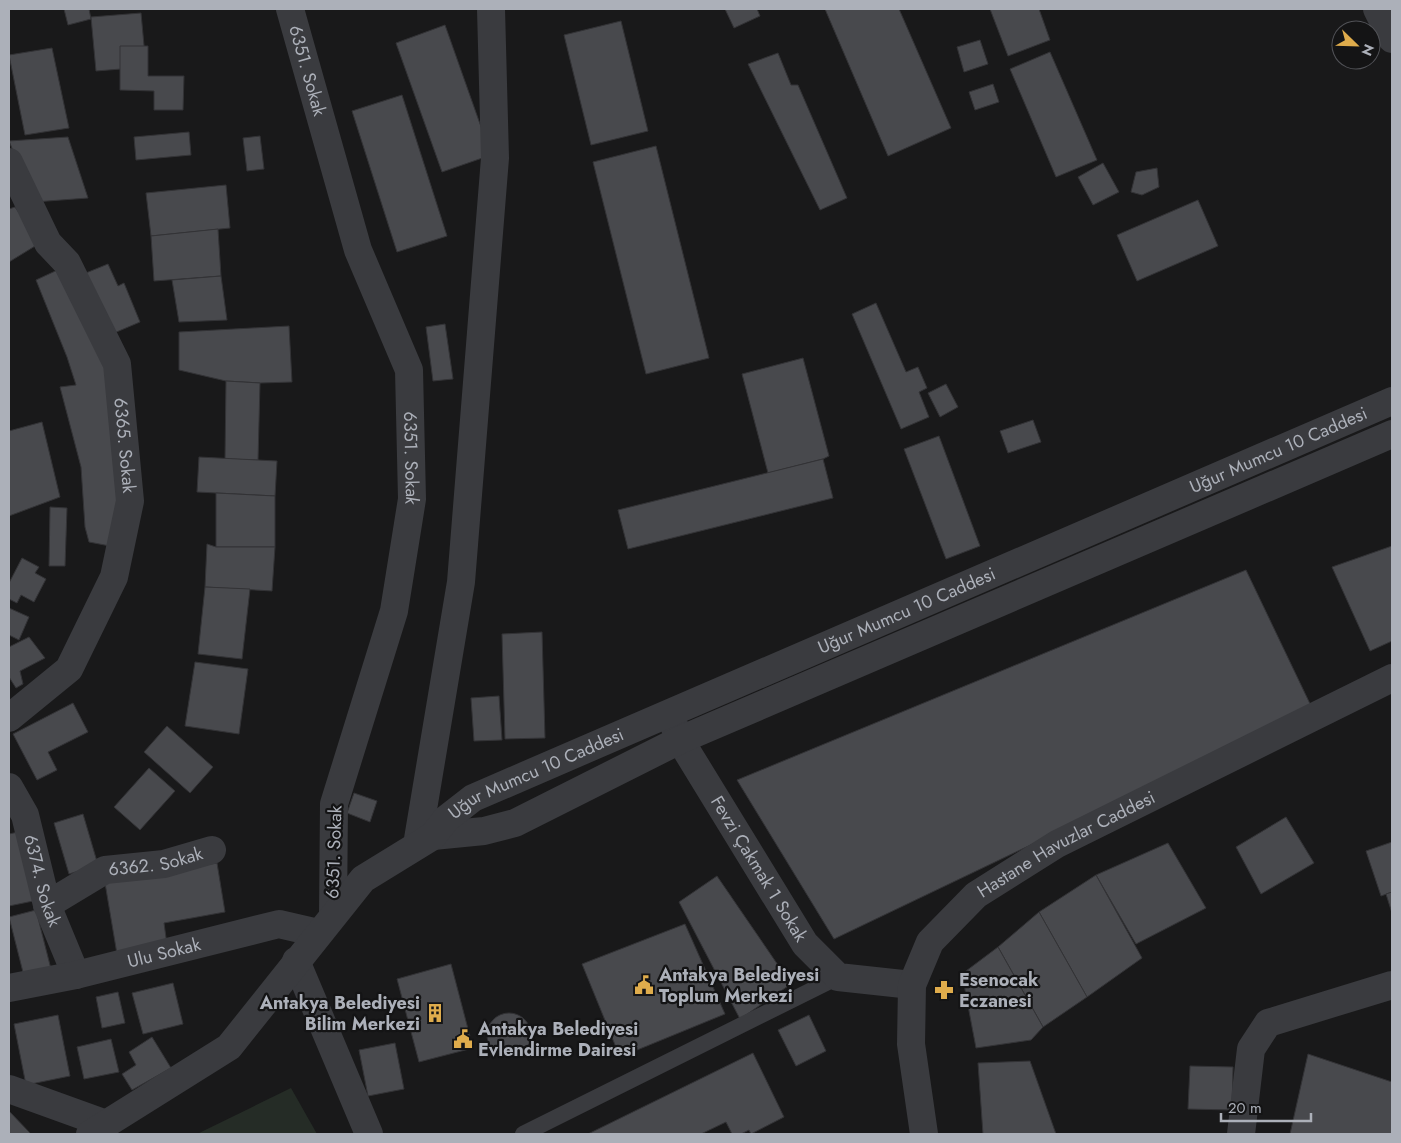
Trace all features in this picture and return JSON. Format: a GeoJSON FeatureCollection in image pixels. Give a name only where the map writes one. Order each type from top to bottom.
{"type":"FeatureCollection","features":[{"type":"Feature","properties":{"kind":"street","name":"6351. Sokak"},"geometry":{"type":"LineString","coordinates":[[290,9],[358,250],[409,370],[412,499],[394,612],[334,804],[325,924]]}},
{"type":"Feature","properties":{"kind":"street"},"geometry":{"type":"LineString","coordinates":[[425,841],[461,582],[495,158],[491,9]]}},
{"type":"Feature","properties":{"kind":"street"},"geometry":{"type":"LineString","coordinates":[[1377,9],[1392,39]]}},
{"type":"Feature","properties":{"kind":"street","name":"6365. Sokak"},"geometry":{"type":"LineString","coordinates":[[9,162],[48,243],[68,263],[117,364],[130,502],[114,577],[69,669],[9,718]]}},
{"type":"Feature","properties":{"kind":"street","name":"Uğur Mumcu 10 Caddesi"},"geometry":{"type":"LineString","coordinates":[[98,1129],[229,1047],[325,924],[363,879],[425,841],[446,819],[473,798],[1392,401]]}},
{"type":"Feature","properties":{"kind":"street","name":"Uğur Mumcu 10 Caddesi"},"geometry":{"type":"LineString","coordinates":[[425,841],[484,831],[515,822],[680,740],[1392,434]]}},
{"type":"Feature","properties":{"kind":"street","name":"Hastane Havuzlar Caddesi"},"geometry":{"type":"LineString","coordinates":[[924,1134],[911,1044],[912,985],[930,942],[976,895],[1057,844],[1392,678]]}},
{"type":"Feature","properties":{"kind":"street","name":"Fevzi Çakmak 1 Sokak"},"geometry":{"type":"LineString","coordinates":[[669,714],[680,740],[804,944],[838,978]]}},
{"type":"Feature","properties":{"kind":"street","name":"6374. Sokak"},"geometry":{"type":"LineString","coordinates":[[9,787],[25,814],[47,905],[76,975]]}},
{"type":"Feature","properties":{"kind":"street","name":"6362. Sokak"},"geometry":{"type":"LineString","coordinates":[[47,905],[104,870],[164,864],[212,850]]}},
{"type":"Feature","properties":{"kind":"street","name":"Ulu Sokak"},"geometry":{"type":"LineString","coordinates":[[9,988],[76,975],[280,924],[325,924]]}},
{"type":"Feature","properties":{"kind":"street"},"geometry":{"type":"LineString","coordinates":[[296,961],[369,1134]]}},
{"type":"Feature","properties":{"kind":"street"},"geometry":{"type":"LineString","coordinates":[[838,978],[912,985]]}},
{"type":"Feature","properties":{"kind":"street"},"geometry":{"type":"LineString","coordinates":[[1241,1134],[1251,1048],[1268,1023],[1392,985]]}},
{"type":"Feature","properties":{"kind":"street"},"geometry":{"type":"LineString","coordinates":[[9,1089],[98,1129]]}},
{"type":"Feature","properties":{"kind":"lane"},"geometry":{"type":"LineString","coordinates":[[523,1134],[838,978]]}},
{"type":"Feature","properties":{"kind":"shaded area"},"geometry":{"type":"Polygon","coordinates":[[[291,1088],[317,1134],[197,1134],[291,1088]]]}},
{"type":"Feature","properties":{"kind":"building"},"geometry":{"type":"Polygon","coordinates":[[[64,9],[89,9],[91,19],[68,25],[64,9]]]}},
{"type":"Feature","properties":{"kind":"building"},"geometry":{"type":"Polygon","coordinates":[[[725,9],[757,9],[760,16],[734,28],[725,9]]]}},
{"type":"Feature","properties":{"kind":"building"},"geometry":{"type":"Polygon","coordinates":[[[825,9],[899,9],[951,128],[888,156],[825,9]]]}},
{"type":"Feature","properties":{"kind":"building"},"geometry":{"type":"Polygon","coordinates":[[[990,9],[1039,9],[1050,40],[1008,56],[990,9]]]}},
{"type":"Feature","properties":{"kind":"building"},"geometry":{"type":"Polygon","coordinates":[[[141,13],[146,67],[96,71],[91,17],[141,13]]]}},
{"type":"Feature","properties":{"kind":"building"},"geometry":{"type":"Polygon","coordinates":[[[621,21],[648,131],[591,145],[564,35],[621,21]]]}},
{"type":"Feature","properties":{"kind":"building"},"geometry":{"type":"Polygon","coordinates":[[[445,25],[491,155],[442,172],[396,43],[445,25]]]}},
{"type":"Feature","properties":{"kind":"building"},"geometry":{"type":"Polygon","coordinates":[[[980,40],[988,64],[964,72],[957,47],[980,40]]]}},
{"type":"Feature","properties":{"kind":"building"},"geometry":{"type":"Polygon","coordinates":[[[120,46],[148,46],[148,76],[184,76],[183,110],[154,110],[154,91],[120,90],[120,46]]]}},
{"type":"Feature","properties":{"kind":"building"},"geometry":{"type":"Polygon","coordinates":[[[52,48],[69,128],[25,135],[9,55],[52,48]]]}},
{"type":"Feature","properties":{"kind":"building"},"geometry":{"type":"Polygon","coordinates":[[[1050,52],[1097,160],[1056,177],[1010,69],[1050,52]]]}},
{"type":"Feature","properties":{"kind":"building"},"geometry":{"type":"Polygon","coordinates":[[[778,53],[791,85],[798,85],[847,198],[820,210],[748,64],[778,53]]]}},
{"type":"Feature","properties":{"kind":"building"},"geometry":{"type":"Polygon","coordinates":[[[993,84],[999,102],[975,110],[969,92],[993,84]]]}},
{"type":"Feature","properties":{"kind":"building"},"geometry":{"type":"Polygon","coordinates":[[[402,95],[447,236],[397,252],[352,111],[402,95]]]}},
{"type":"Feature","properties":{"kind":"building"},"geometry":{"type":"Polygon","coordinates":[[[189,132],[191,155],[136,160],[134,137],[189,132]]]}},
{"type":"Feature","properties":{"kind":"building"},"geometry":{"type":"Polygon","coordinates":[[[260,136],[264,169],[247,171],[243,138],[260,136]]]}},
{"type":"Feature","properties":{"kind":"building"},"geometry":{"type":"Polygon","coordinates":[[[68,137],[88,198],[34,202],[9,141],[68,137]]]}},
{"type":"Feature","properties":{"kind":"building"},"geometry":{"type":"Polygon","coordinates":[[[656,146],[709,358],[646,374],[593,162],[656,146]]]}},
{"type":"Feature","properties":{"kind":"building"},"geometry":{"type":"Polygon","coordinates":[[[1103,163],[1119,192],[1093,205],[1078,177],[1103,163]]]}},
{"type":"Feature","properties":{"kind":"building"},"geometry":{"type":"Polygon","coordinates":[[[1157,168],[1159,187],[1142,195],[1131,192],[1136,172],[1157,168]]]}},
{"type":"Feature","properties":{"kind":"building"},"geometry":{"type":"Polygon","coordinates":[[[226,185],[230,228],[151,236],[146,193],[226,185]]]}},
{"type":"Feature","properties":{"kind":"building"},"geometry":{"type":"Polygon","coordinates":[[[1198,200],[1218,246],[1137,281],[1117,235],[1198,200]]]}},
{"type":"Feature","properties":{"kind":"building"},"geometry":{"type":"Polygon","coordinates":[[[15,207],[40,243],[9,262],[9,209],[15,207]]]}},
{"type":"Feature","properties":{"kind":"building"},"geometry":{"type":"Polygon","coordinates":[[[218,229],[221,276],[154,281],[151,236],[218,229]]]}},
{"type":"Feature","properties":{"kind":"building"},"geometry":{"type":"Polygon","coordinates":[[[108,264],[118,286],[124,283],[140,322],[107,336],[81,275],[108,264]]]}},
{"type":"Feature","properties":{"kind":"building"},"geometry":{"type":"Polygon","coordinates":[[[64,267],[110,366],[122,487],[115,547],[89,542],[85,527],[81,467],[60,387],[76,385],[67,357],[36,280],[64,267]]]}},
{"type":"Feature","properties":{"kind":"building"},"geometry":{"type":"Polygon","coordinates":[[[221,276],[227,320],[179,322],[172,280],[221,276]]]}},
{"type":"Feature","properties":{"kind":"building"},"geometry":{"type":"Polygon","coordinates":[[[876,303],[906,372],[918,367],[927,388],[919,392],[929,417],[901,429],[852,314],[876,303]]]}},
{"type":"Feature","properties":{"kind":"building"},"geometry":{"type":"Polygon","coordinates":[[[445,324],[453,379],[433,381],[426,327],[445,324]]]}},
{"type":"Feature","properties":{"kind":"building"},"geometry":{"type":"Polygon","coordinates":[[[289,326],[292,382],[226,381],[179,370],[179,332],[289,326]]]}},
{"type":"Feature","properties":{"kind":"building"},"geometry":{"type":"Polygon","coordinates":[[[803,358],[829,456],[768,473],[742,374],[803,358]]]}},
{"type":"Feature","properties":{"kind":"building"},"geometry":{"type":"Polygon","coordinates":[[[226,381],[260,383],[258,460],[225,459],[226,381]]]}},
{"type":"Feature","properties":{"kind":"building"},"geometry":{"type":"Polygon","coordinates":[[[946,384],[958,407],[940,417],[928,393],[946,384]]]}},
{"type":"Feature","properties":{"kind":"building"},"geometry":{"type":"Polygon","coordinates":[[[1033,420],[1041,442],[1008,453],[1000,431],[1033,420]]]}},
{"type":"Feature","properties":{"kind":"building"},"geometry":{"type":"Polygon","coordinates":[[[42,422],[60,497],[9,516],[9,431],[42,422]]]}},
{"type":"Feature","properties":{"kind":"building"},"geometry":{"type":"Polygon","coordinates":[[[939,436],[980,546],[946,559],[904,449],[939,436]]]}},
{"type":"Feature","properties":{"kind":"building"},"geometry":{"type":"Polygon","coordinates":[[[199,457],[277,461],[275,496],[197,492],[199,457]]]}},
{"type":"Feature","properties":{"kind":"building"},"geometry":{"type":"Polygon","coordinates":[[[823,459],[833,498],[628,549],[618,510],[823,459]]]}},
{"type":"Feature","properties":{"kind":"building"},"geometry":{"type":"Polygon","coordinates":[[[216,493],[275,496],[275,547],[216,547],[216,493]]]}},
{"type":"Feature","properties":{"kind":"building"},"geometry":{"type":"Polygon","coordinates":[[[50,507],[67,508],[65,566],[49,566],[50,507]]]}},
{"type":"Feature","properties":{"kind":"building"},"geometry":{"type":"Polygon","coordinates":[[[207,544],[216,547],[275,547],[272,591],[205,587],[207,544]]]}},
{"type":"Feature","properties":{"kind":"building"},"geometry":{"type":"Polygon","coordinates":[[[1392,546],[1392,641],[1370,651],[1332,567],[1392,546]]]}},
{"type":"Feature","properties":{"kind":"building"},"geometry":{"type":"Polygon","coordinates":[[[22,558],[39,567],[35,573],[46,579],[34,602],[21,595],[17,603],[9,599],[9,583],[22,558]]]}},
{"type":"Feature","properties":{"kind":"building"},"geometry":{"type":"Polygon","coordinates":[[[1246,570],[1313,710],[834,939],[737,780],[1246,570]]]}},
{"type":"Feature","properties":{"kind":"building"},"geometry":{"type":"Polygon","coordinates":[[[205,587],[250,589],[242,659],[198,654],[205,587]]]}},
{"type":"Feature","properties":{"kind":"building"},"geometry":{"type":"Polygon","coordinates":[[[9,608],[29,617],[19,640],[9,635],[9,608]]]}},
{"type":"Feature","properties":{"kind":"building"},"geometry":{"type":"Polygon","coordinates":[[[542,632],[545,738],[505,739],[502,634],[542,632]]]}},
{"type":"Feature","properties":{"kind":"building"},"geometry":{"type":"Polygon","coordinates":[[[29,637],[45,658],[20,671],[23,684],[16,688],[9,677],[9,647],[29,637]]]}},
{"type":"Feature","properties":{"kind":"building"},"geometry":{"type":"Polygon","coordinates":[[[195,662],[248,669],[239,734],[185,726],[195,662]]]}},
{"type":"Feature","properties":{"kind":"building"},"geometry":{"type":"Polygon","coordinates":[[[499,696],[502,740],[474,741],[471,698],[499,696]]]}},
{"type":"Feature","properties":{"kind":"building"},"geometry":{"type":"Polygon","coordinates":[[[73,703],[88,732],[48,752],[57,770],[37,780],[13,734],[73,703]]]}},
{"type":"Feature","properties":{"kind":"building"},"geometry":{"type":"Polygon","coordinates":[[[167,726],[213,767],[190,793],[144,752],[167,726]]]}},
{"type":"Feature","properties":{"kind":"building"},"geometry":{"type":"Polygon","coordinates":[[[149,768],[175,791],[140,830],[114,807],[149,768]]]}},
{"type":"Feature","properties":{"kind":"building"},"geometry":{"type":"Polygon","coordinates":[[[354,793],[377,801],[370,822],[347,813],[354,793]]]}},
{"type":"Feature","properties":{"kind":"building"},"geometry":{"type":"Polygon","coordinates":[[[83,814],[98,865],[69,874],[54,823],[83,814]]]}},
{"type":"Feature","properties":{"kind":"building"},"geometry":{"type":"Polygon","coordinates":[[[1286,817],[1314,863],[1261,894],[1236,847],[1286,817]]]}},
{"type":"Feature","properties":{"kind":"building"},"geometry":{"type":"Polygon","coordinates":[[[23,831],[38,900],[9,906],[9,834],[23,831]]]}},
{"type":"Feature","properties":{"kind":"building"},"geometry":{"type":"Polygon","coordinates":[[[1392,842],[1392,892],[1381,896],[1366,851],[1392,842]]]}},
{"type":"Feature","properties":{"kind":"building"},"geometry":{"type":"Polygon","coordinates":[[[1168,843],[1206,908],[1136,944],[1096,875],[1168,843]]]}},
{"type":"Feature","properties":{"kind":"building"},"geometry":{"type":"Polygon","coordinates":[[[217,863],[225,912],[164,923],[167,945],[117,954],[105,883],[217,863]]]}},
{"type":"Feature","properties":{"kind":"building"},"geometry":{"type":"Polygon","coordinates":[[[1096,875],[1142,958],[1087,997],[1039,912],[1096,875]]]}},
{"type":"Feature","properties":{"kind":"building"},"geometry":{"type":"Polygon","coordinates":[[[717,876],[791,984],[740,1019],[679,902],[717,876]]]}},
{"type":"Feature","properties":{"kind":"building"},"geometry":{"type":"Polygon","coordinates":[[[1392,892],[1392,913],[1386,894],[1392,892]]]}},
{"type":"Feature","properties":{"kind":"building"},"geometry":{"type":"Polygon","coordinates":[[[36,910],[53,977],[26,984],[9,917],[36,910]]]}},
{"type":"Feature","properties":{"kind":"building"},"geometry":{"type":"Polygon","coordinates":[[[1039,912],[1087,997],[1043,1027],[998,947],[1039,912]]]}},
{"type":"Feature","properties":{"kind":"building"},"geometry":{"type":"Polygon","coordinates":[[[685,924],[725,1014],[620,1057],[582,964],[685,924]]]}},
{"type":"Feature","properties":{"kind":"building"},"geometry":{"type":"Polygon","coordinates":[[[998,947],[1043,1027],[1031,1040],[976,1048],[962,974],[998,947]]]}},
{"type":"Feature","properties":{"kind":"building","name":"Antakya Belediyesi Bilim Merkezi"},"geometry":{"type":"Polygon","coordinates":[[[451,964],[473,1048],[419,1062],[397,979],[451,964]]]}},
{"type":"Feature","properties":{"kind":"building"},"geometry":{"type":"Polygon","coordinates":[[[173,983],[183,1024],[143,1034],[132,993],[173,983]]]}},
{"type":"Feature","properties":{"kind":"building"},"geometry":{"type":"Polygon","coordinates":[[[118,992],[125,1023],[102,1028],[96,997],[118,992]]]}},
{"type":"Feature","properties":{"kind":"building"},"geometry":{"type":"Polygon","coordinates":[[[513,1013],[525,1019],[530,1026],[530,1044],[525,1051],[518,1056],[505,1057],[497,1054],[490,1047],[487,1031],[490,1023],[497,1016],[513,1013]]]}},
{"type":"Feature","properties":{"kind":"building"},"geometry":{"type":"Polygon","coordinates":[[[58,1015],[70,1076],[26,1085],[14,1024],[58,1015]]]}},
{"type":"Feature","properties":{"kind":"building"},"geometry":{"type":"Polygon","coordinates":[[[809,1015],[826,1051],[796,1066],[778,1030],[809,1015]]]}},
{"type":"Feature","properties":{"kind":"building"},"geometry":{"type":"Polygon","coordinates":[[[152,1037],[171,1068],[132,1090],[122,1074],[136,1065],[129,1052],[152,1037]]]}},
{"type":"Feature","properties":{"kind":"building"},"geometry":{"type":"Polygon","coordinates":[[[111,1039],[119,1072],[84,1079],[77,1047],[111,1039]]]}},
{"type":"Feature","properties":{"kind":"building"},"geometry":{"type":"Polygon","coordinates":[[[395,1043],[404,1089],[368,1096],[359,1050],[395,1043]]]}},
{"type":"Feature","properties":{"kind":"building"},"geometry":{"type":"Polygon","coordinates":[[[753,1053],[784,1117],[751,1134],[749,1130],[741,1134],[732,1134],[726,1122],[701,1134],[588,1134],[753,1053]]]}},
{"type":"Feature","properties":{"kind":"building"},"geometry":{"type":"Polygon","coordinates":[[[1308,1054],[1392,1082],[1392,1134],[1290,1134],[1308,1054]]]}},
{"type":"Feature","properties":{"kind":"building"},"geometry":{"type":"Polygon","coordinates":[[[1030,1061],[1056,1134],[983,1134],[978,1063],[1030,1061]]]}},
{"type":"Feature","properties":{"kind":"building"},"geometry":{"type":"Polygon","coordinates":[[[1190,1066],[1233,1067],[1232,1110],[1188,1109],[1190,1066]]]}},
{"type":"Feature","properties":{"kind":"building"},"geometry":{"type":"Polygon","coordinates":[[[9,1111],[31,1134],[9,1134],[9,1111]]]}},
{"type":"Feature","properties":{"kind":"place","name":"Antakya Belediyesi Toplum Merkezi"},"geometry":{"type":"Point","coordinates":[644,985]}},
{"type":"Feature","properties":{"kind":"place","name":"Esenocak Eczanesi"},"geometry":{"type":"Point","coordinates":[944,990]}},
{"type":"Feature","properties":{"kind":"place","name":"Antakya Belediyesi Bilim Merkezi"},"geometry":{"type":"Point","coordinates":[435,1013]}},
{"type":"Feature","properties":{"kind":"place","name":"Antakya Belediyesi Evlendirme Dairesi"},"geometry":{"type":"Point","coordinates":[463,1039]}}]}
